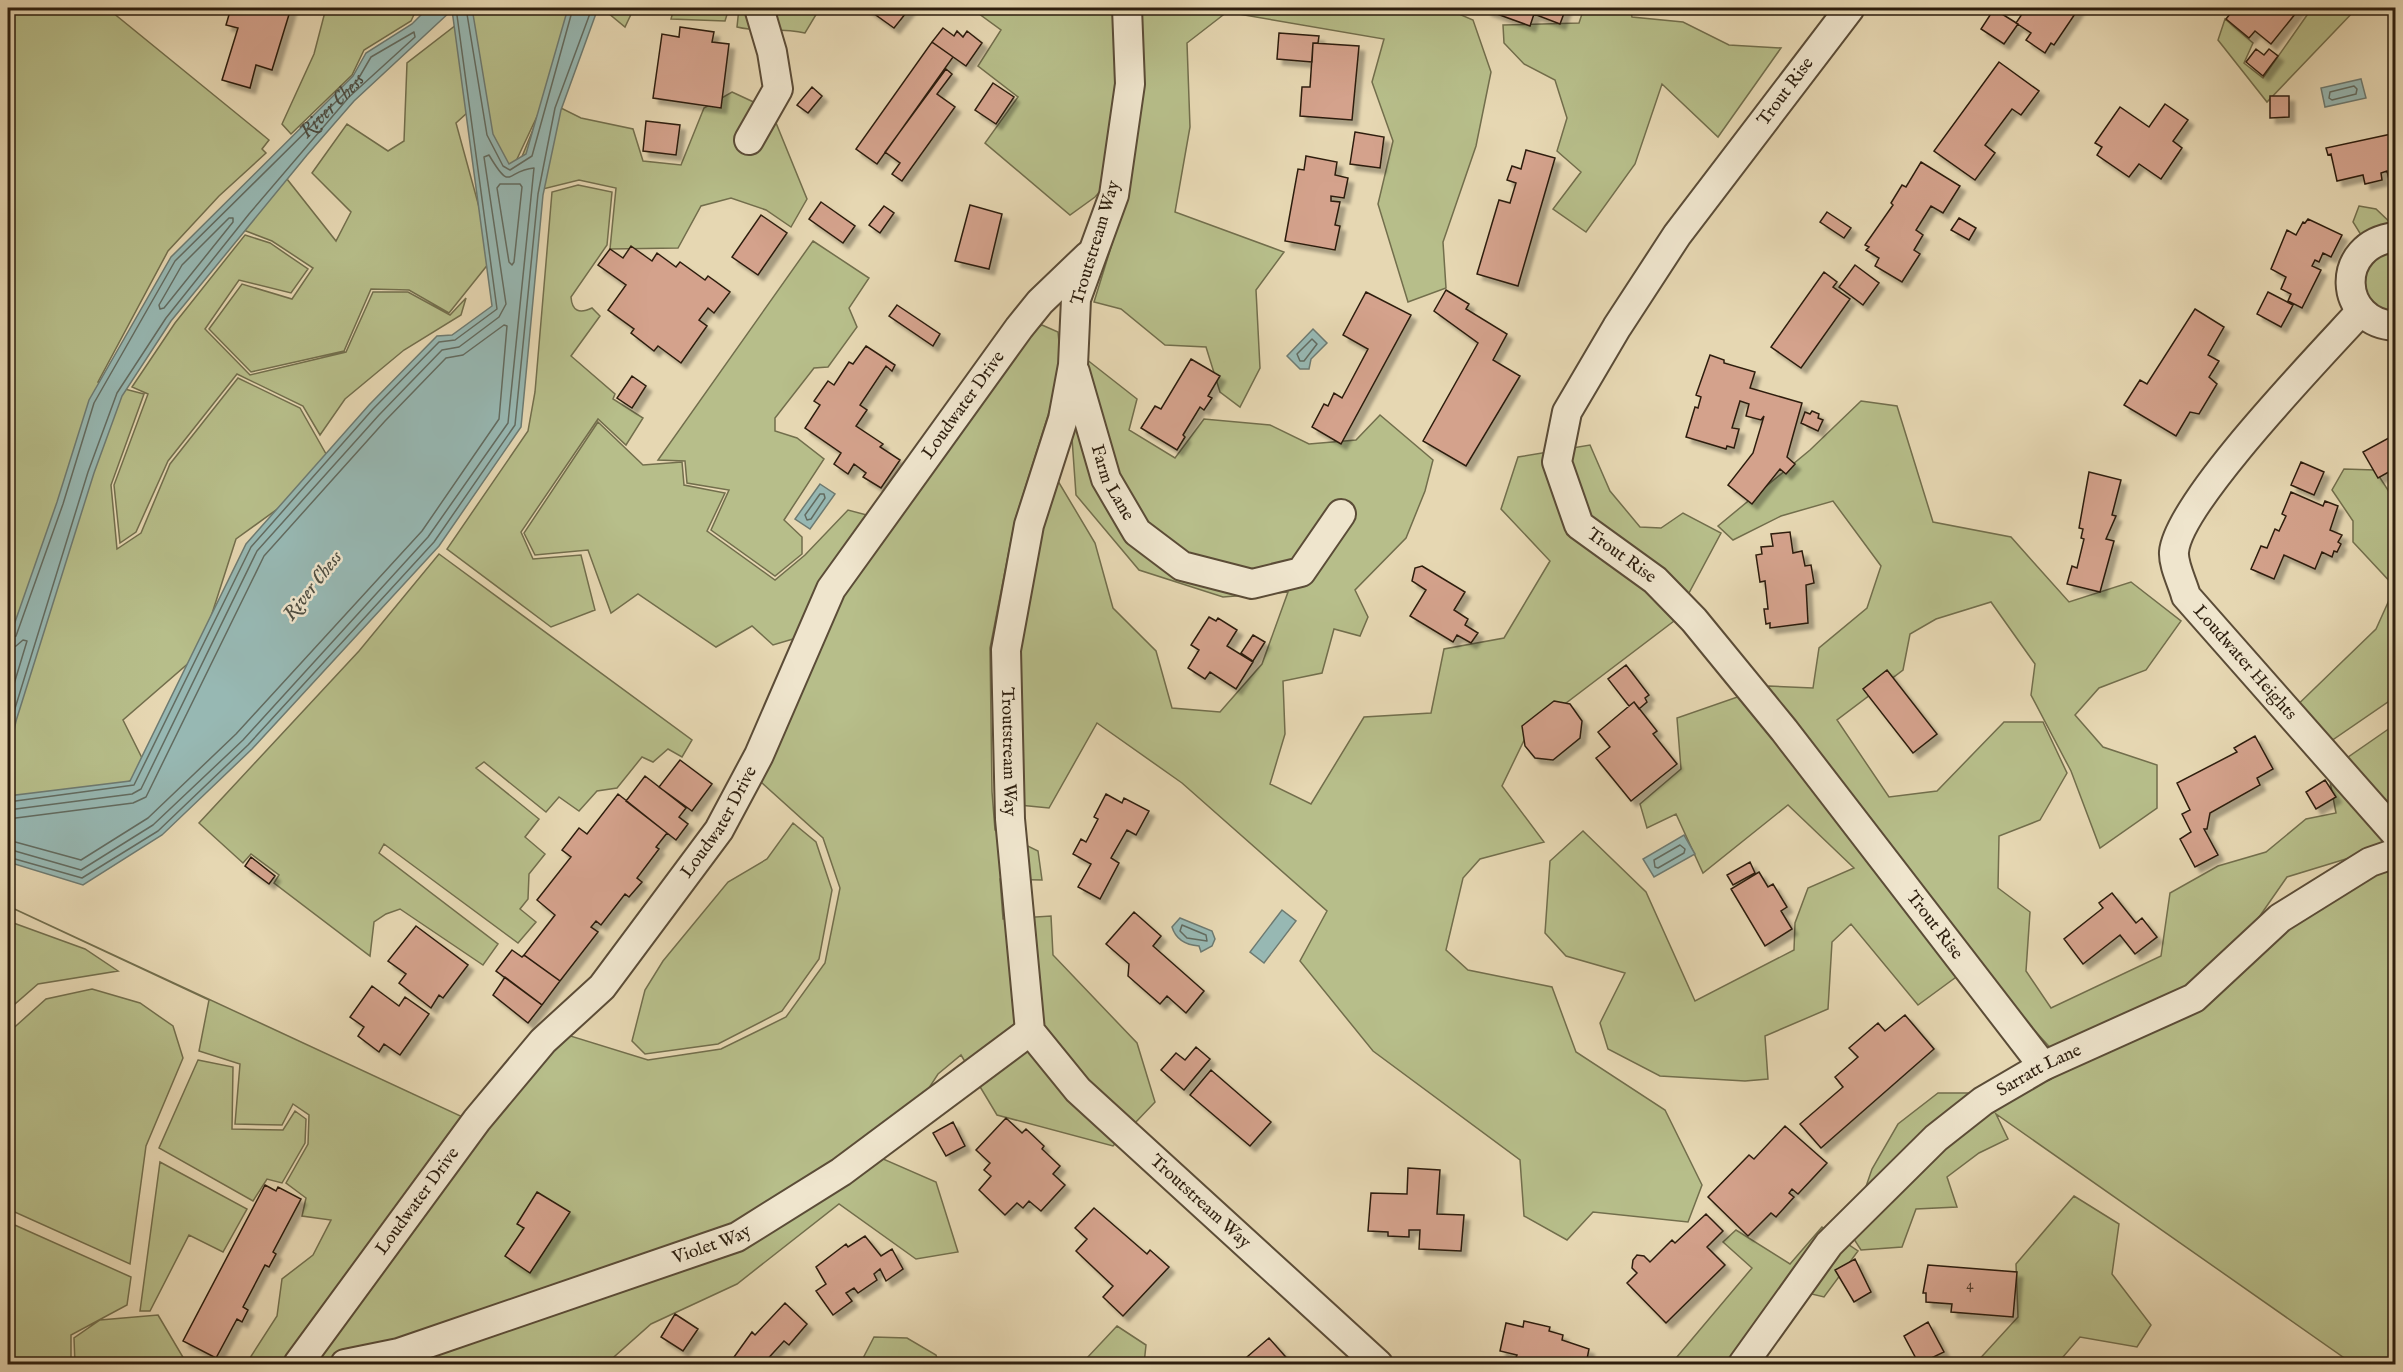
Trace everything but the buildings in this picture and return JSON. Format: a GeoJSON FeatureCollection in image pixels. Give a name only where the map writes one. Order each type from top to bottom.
{"type":"FeatureCollection","features":[{"type":"Feature","properties":{"kind":"street"},"geometry":{"type":"LineString","coordinates":[[749,140],[778,88],[772,52],[759,8]]}},
{"type":"Feature","properties":{"kind":"street","name":"Troutstream Way"},"geometry":{"type":"LineString","coordinates":[[1127,8],[1130,84],[1114,195],[1076,299],[1073,365],[1063,419],[1029,525],[1005,650],[1010,819],[1030,1031],[1078,1090],[1378,1365]]}},
{"type":"Feature","properties":{"kind":"street","name":"Trout Rise"},"geometry":{"type":"LineString","coordinates":[[1850,8],[1677,235],[1623,318],[1568,412],[1557,462],[1579,525],[1655,580],[1694,620],[1784,730],[2043,1066]]}},
{"type":"Feature","properties":{"kind":"street"},"geometry":{"type":"LineString","coordinates":[[2396,237],[2382,238],[2362,250],[2352,269],[2352,291],[2361,311],[2372,320],[2396,326]]}},
{"type":"Feature","properties":{"kind":"street","name":"Loudwater Drive"},"geometry":{"type":"LineString","coordinates":[[298,1365],[477,1120],[543,1041],[602,987],[719,830],[759,755],[831,589],[1019,328],[1040,302],[1094,250]]}},
{"type":"Feature","properties":{"kind":"street","name":"Loudwater Heights"},"geometry":{"type":"LineString","coordinates":[[2361,311],[2226,464],[2186,519],[2174,552],[2186,596],[2396,834]]}},
{"type":"Feature","properties":{"kind":"street","name":"Farm Lane"},"geometry":{"type":"LineString","coordinates":[[1073,365],[1106,479],[1137,532],[1182,566],[1252,584],[1301,572],[1341,514]]}},
{"type":"Feature","properties":{"kind":"street","name":"Sarratt Lane"},"geometry":{"type":"LineString","coordinates":[[1743,1365],[1829,1244],[1936,1138],[1983,1101],[2043,1066],[2194,998],[2280,918],[2370,862],[2396,853]]}},
{"type":"Feature","properties":{"kind":"street","name":"Violet Way"},"geometry":{"type":"LineString","coordinates":[[345,1365],[399,1353],[737,1237],[842,1172],[1030,1031]]}},
{"type":"Feature","properties":{"kind":"green space"},"geometry":{"type":"Polygon","coordinates":[[[8,8],[107,8],[269,140],[262,149],[266,153],[219,196],[168,251],[98,382],[144,394],[111,485],[117,549],[141,533],[170,464],[238,378],[300,408],[334,468],[236,539],[199,654],[123,720],[148,770],[75,814],[34,826],[8,789],[8,8]]]}},
{"type":"Feature","properties":{"kind":"green space"},"geometry":{"type":"Polygon","coordinates":[[[326,8],[417,8],[411,21],[364,50],[352,75],[291,134],[282,124],[314,54],[326,8]]]}},
{"type":"Feature","properties":{"kind":"green space"},"geometry":{"type":"Polygon","coordinates":[[[478,8],[588,8],[509,176],[478,103],[456,123],[493,258],[449,313],[409,290],[371,289],[344,351],[251,372],[209,329],[242,284],[292,299],[313,268],[272,241],[233,226],[283,174],[336,241],[351,212],[312,173],[347,124],[388,151],[404,141],[407,63],[478,8]]]}},
{"type":"Feature","properties":{"kind":"green space"},"geometry":{"type":"Polygon","coordinates":[[[602,8],[634,8],[625,27],[602,8]]]}},
{"type":"Feature","properties":{"kind":"green space"},"geometry":{"type":"Polygon","coordinates":[[[674,8],[729,8],[725,21],[671,19],[674,8]]]}},
{"type":"Feature","properties":{"kind":"green space"},"geometry":{"type":"Polygon","coordinates":[[[739,8],[820,8],[805,33],[737,27],[739,8]]]}},
{"type":"Feature","properties":{"kind":"green space"},"geometry":{"type":"Polygon","coordinates":[[[971,8],[1445,8],[1473,20],[1491,72],[1476,146],[1443,242],[1446,288],[1408,302],[1378,204],[1393,141],[1372,82],[1384,39],[1227,12],[1187,43],[1190,127],[1175,212],[1284,252],[1256,290],[1260,368],[1240,407],[1220,392],[1206,347],[1165,345],[1121,309],[1094,302],[1125,202],[1106,185],[1095,197],[1070,215],[985,143],[1018,97],[978,66],[1001,30],[971,8]]]}},
{"type":"Feature","properties":{"kind":"green space"},"geometry":{"type":"Polygon","coordinates":[[[1584,8],[1630,8],[1632,17],[1683,22],[1729,45],[1781,48],[1718,137],[1662,84],[1635,164],[1586,232],[1553,209],[1581,172],[1557,151],[1567,118],[1555,80],[1524,64],[1504,43],[1503,25],[1579,23],[1584,8]]]}},
{"type":"Feature","properties":{"kind":"green space"},"geometry":{"type":"Polygon","coordinates":[[[2312,8],[2357,8],[2267,102],[2218,40],[2225,19],[2253,43],[2244,63],[2263,78],[2312,8]]]}},
{"type":"Feature","properties":{"kind":"green space"},"geometry":{"type":"Polygon","coordinates":[[[732,92],[760,105],[774,118],[807,199],[791,227],[766,210],[731,198],[701,206],[678,248],[610,249],[616,188],[579,180],[531,192],[517,169],[545,100],[581,118],[633,129],[643,161],[681,165],[704,108],[732,92]]]}},
{"type":"Feature","properties":{"kind":"green space"},"geometry":{"type":"Polygon","coordinates":[[[578,185],[612,192],[607,245],[571,297],[577,310],[592,308],[600,316],[571,356],[615,394],[613,399],[643,418],[626,445],[598,419],[521,532],[533,559],[581,555],[595,610],[551,627],[447,549],[528,431],[535,392],[552,192],[578,185]]]}},
{"type":"Feature","properties":{"kind":"green space"},"geometry":{"type":"Polygon","coordinates":[[[2359,206],[2376,209],[2395,227],[2395,317],[2359,295],[2371,251],[2353,222],[2359,206]]]}},
{"type":"Feature","properties":{"kind":"green space"},"geometry":{"type":"Polygon","coordinates":[[[245,235],[270,243],[308,269],[291,293],[239,280],[205,329],[250,375],[346,352],[373,292],[408,292],[450,315],[466,298],[461,315],[404,350],[345,399],[320,435],[303,406],[237,374],[168,461],[136,532],[120,543],[114,485],[148,394],[132,387],[175,323],[245,235]]]}},
{"type":"Feature","properties":{"kind":"green space"},"geometry":{"type":"Polygon","coordinates":[[[813,241],[869,278],[849,308],[857,327],[828,367],[814,368],[775,418],[775,431],[797,438],[824,459],[784,520],[802,537],[802,554],[775,576],[711,530],[729,490],[687,483],[685,461],[658,460],[813,241]]]}},
{"type":"Feature","properties":{"kind":"green space"},"geometry":{"type":"Polygon","coordinates":[[[1042,325],[1058,332],[1061,362],[1051,406],[1015,520],[990,648],[992,792],[995,830],[1038,851],[1042,880],[1000,879],[1003,919],[1051,916],[1053,955],[1137,1043],[1155,1102],[1113,1146],[997,1115],[961,1055],[938,1074],[883,1159],[936,1182],[958,1252],[916,1259],[839,1204],[737,1284],[651,1324],[606,1364],[310,1364],[487,1121],[561,1033],[648,1060],[721,1049],[786,1017],[825,963],[840,888],[823,838],[761,782],[840,593],[1027,335],[1042,325]]]}},
{"type":"Feature","properties":{"kind":"green space"},"geometry":{"type":"Polygon","coordinates":[[[1086,359],[1137,399],[1129,430],[1175,458],[1204,419],[1270,425],[1309,444],[1356,440],[1380,415],[1433,460],[1425,491],[1406,538],[1355,590],[1368,617],[1360,636],[1334,629],[1322,673],[1283,681],[1285,734],[1270,784],[1311,804],[1364,717],[1431,713],[1444,649],[1504,638],[1550,561],[1501,509],[1518,457],[1590,445],[1610,491],[1640,527],[1661,528],[1683,513],[1721,533],[1674,621],[1528,732],[1502,786],[1544,842],[1480,859],[1463,878],[1446,950],[1468,970],[1552,987],[1576,1052],[1665,1110],[1702,1185],[1688,1222],[1593,1212],[1567,1240],[1524,1216],[1520,1160],[1373,1051],[1300,961],[1327,911],[1182,783],[1097,723],[1049,808],[1019,805],[1015,651],[1055,476],[1095,543],[1113,608],[1156,651],[1172,708],[1220,712],[1262,664],[1288,592],[1223,597],[1139,570],[1076,495],[1071,424],[1086,359]]]}},
{"type":"Feature","properties":{"kind":"green space"},"geometry":{"type":"Polygon","coordinates":[[[1861,401],[1897,406],[1933,522],[2011,537],[2069,602],[2131,582],[2181,621],[2146,670],[2099,688],[2075,715],[2103,747],[2157,765],[2157,808],[2100,848],[2071,771],[2031,695],[2035,664],[1991,602],[1936,619],[1910,634],[1903,670],[1837,720],[1889,797],[1937,791],[2004,722],[2043,722],[2067,773],[2040,820],[1999,836],[1998,888],[2030,912],[2026,971],[2051,1008],[2161,956],[2170,893],[2218,866],[2266,852],[2306,819],[2336,813],[2328,771],[2390,728],[2395,730],[2395,848],[2385,847],[2287,877],[2241,943],[2187,987],[2055,1053],[1974,964],[1918,1005],[1851,924],[1832,942],[1828,1009],[1765,1036],[1768,1079],[1745,1081],[1660,1076],[1608,1049],[1600,1023],[1625,973],[1566,956],[1545,933],[1550,861],[1583,831],[1646,892],[1695,1001],[1794,950],[1795,923],[1808,888],[1854,868],[1788,805],[1703,873],[1676,814],[1647,828],[1640,804],[1681,769],[1677,718],[1769,686],[1813,688],[1819,648],[1867,608],[1881,566],[1833,501],[1781,516],[1733,540],[1718,526],[1810,450],[1861,401]]]}},
{"type":"Feature","properties":{"kind":"green space"},"geometry":{"type":"Polygon","coordinates":[[[598,422],[643,465],[682,462],[684,485],[725,493],[707,531],[775,580],[805,555],[848,510],[878,518],[803,636],[773,645],[752,626],[716,647],[638,594],[611,613],[588,550],[535,555],[524,533],[598,422]]]}},
{"type":"Feature","properties":{"kind":"green space"},"geometry":{"type":"Polygon","coordinates":[[[2344,469],[2375,470],[2395,501],[2395,587],[2353,542],[2353,521],[2332,490],[2344,469]]]}},
{"type":"Feature","properties":{"kind":"green space"},"geometry":{"type":"Polygon","coordinates":[[[439,554],[692,740],[682,757],[668,749],[653,762],[642,757],[617,788],[597,791],[579,811],[559,797],[546,812],[484,762],[476,768],[539,819],[525,837],[545,854],[529,874],[528,899],[520,909],[536,922],[518,943],[384,844],[379,853],[498,944],[483,965],[400,909],[374,922],[370,956],[274,883],[279,875],[251,854],[243,863],[199,823],[359,651],[439,554]]]}},
{"type":"Feature","properties":{"kind":"green space"},"geometry":{"type":"Polygon","coordinates":[[[2395,587],[2395,697],[2315,752],[2285,717],[2376,629],[2395,587]]]}},
{"type":"Feature","properties":{"kind":"green space"},"geometry":{"type":"Polygon","coordinates":[[[793,823],[816,842],[832,890],[819,959],[782,1011],[718,1044],[645,1054],[632,1041],[645,990],[663,961],[728,882],[767,859],[793,823]]]}},
{"type":"Feature","properties":{"kind":"green space"},"geometry":{"type":"Polygon","coordinates":[[[2395,867],[2395,1364],[2353,1364],[1996,1114],[2008,1139],[1979,1153],[1947,1177],[1957,1207],[1916,1209],[1902,1247],[1861,1250],[1850,1233],[1872,1169],[1898,1124],[1938,1093],[1985,1093],[2011,1099],[2201,1004],[2288,927],[2372,873],[2395,867]]]}},
{"type":"Feature","properties":{"kind":"green space"},"geometry":{"type":"Polygon","coordinates":[[[8,906],[467,1119],[297,1364],[246,1364],[277,1316],[282,1279],[313,1255],[331,1220],[302,1216],[306,1198],[286,1183],[308,1144],[309,1115],[293,1104],[282,1125],[235,1124],[240,1064],[199,1051],[209,1000],[8,906]]]}},
{"type":"Feature","properties":{"kind":"green space"},"geometry":{"type":"Polygon","coordinates":[[[8,921],[85,949],[118,971],[38,984],[8,1010],[8,921]]]}},
{"type":"Feature","properties":{"kind":"green space"},"geometry":{"type":"Polygon","coordinates":[[[92,989],[140,1003],[173,1026],[183,1058],[146,1146],[130,1264],[8,1209],[8,1033],[46,999],[92,989]]]}},
{"type":"Feature","properties":{"kind":"green space"},"geometry":{"type":"Polygon","coordinates":[[[198,1060],[233,1067],[232,1129],[283,1130],[295,1111],[306,1119],[305,1143],[282,1183],[267,1179],[253,1201],[159,1148],[198,1060]]]}},
{"type":"Feature","properties":{"kind":"green space"},"geometry":{"type":"Polygon","coordinates":[[[160,1162],[247,1209],[223,1252],[189,1235],[150,1311],[140,1311],[160,1162]]]}},
{"type":"Feature","properties":{"kind":"green space"},"geometry":{"type":"Polygon","coordinates":[[[2074,1196],[2119,1224],[2112,1274],[2151,1325],[2137,1347],[2080,1337],[2057,1364],[1975,1364],[2018,1317],[2016,1264],[2074,1196]]]}},
{"type":"Feature","properties":{"kind":"green space"},"geometry":{"type":"Polygon","coordinates":[[[8,1222],[131,1277],[127,1305],[71,1335],[71,1364],[8,1364],[8,1222]]]}},
{"type":"Feature","properties":{"kind":"green space"},"geometry":{"type":"Polygon","coordinates":[[[1822,1227],[1858,1251],[1824,1297],[1787,1288],[1736,1352],[1720,1364],[1671,1364],[1752,1268],[1723,1242],[1736,1230],[1790,1264],[1822,1227]]]}},
{"type":"Feature","properties":{"kind":"green space"},"geometry":{"type":"Polygon","coordinates":[[[158,1315],[187,1364],[75,1364],[74,1338],[100,1320],[158,1315]]]}},
{"type":"Feature","properties":{"kind":"green space"},"geometry":{"type":"Polygon","coordinates":[[[1117,1326],[1146,1345],[1144,1364],[1084,1364],[1085,1360],[1117,1326]]]}},
{"type":"Feature","properties":{"kind":"green space"},"geometry":{"type":"Polygon","coordinates":[[[874,1337],[907,1338],[936,1355],[939,1364],[860,1364],[874,1337]]]}},
{"type":"Feature","properties":{"kind":"water","name":"River Chess"},"geometry":{"type":"Polygon","coordinates":[[[428,8],[472,8],[493,134],[509,164],[526,154],[568,8],[598,8],[561,110],[543,195],[521,427],[439,546],[252,749],[162,835],[83,885],[8,862],[8,796],[130,781],[246,544],[369,405],[437,336],[452,335],[492,306],[452,10],[354,101],[307,155],[171,321],[122,396],[94,473],[16,721],[8,757],[8,642],[57,502],[89,400],[171,257],[353,76],[366,53],[412,24],[428,8]]]}},
{"type":"Feature","properties":{"kind":"water"},"geometry":{"type":"Polygon","coordinates":[[[2361,79],[2366,98],[2325,107],[2321,88],[2361,79]]]}},
{"type":"Feature","properties":{"kind":"water"},"geometry":{"type":"Polygon","coordinates":[[[1313,329],[1327,343],[1311,359],[1309,369],[1300,369],[1287,356],[1313,329]]]}},
{"type":"Feature","properties":{"kind":"water"},"geometry":{"type":"Polygon","coordinates":[[[820,484],[835,494],[810,529],[795,519],[820,484]]]}},
{"type":"Feature","properties":{"kind":"water"},"geometry":{"type":"Polygon","coordinates":[[[1684,835],[1695,854],[1654,877],[1643,859],[1684,835]]]}},
{"type":"Feature","properties":{"kind":"water"},"geometry":{"type":"Polygon","coordinates":[[[1282,910],[1296,921],[1264,963],[1250,952],[1282,910]]]}},
{"type":"Feature","properties":{"kind":"water"},"geometry":{"type":"Polygon","coordinates":[[[1180,918],[1212,931],[1215,939],[1212,946],[1201,952],[1199,946],[1186,943],[1179,938],[1172,927],[1180,918]]]}}]}
